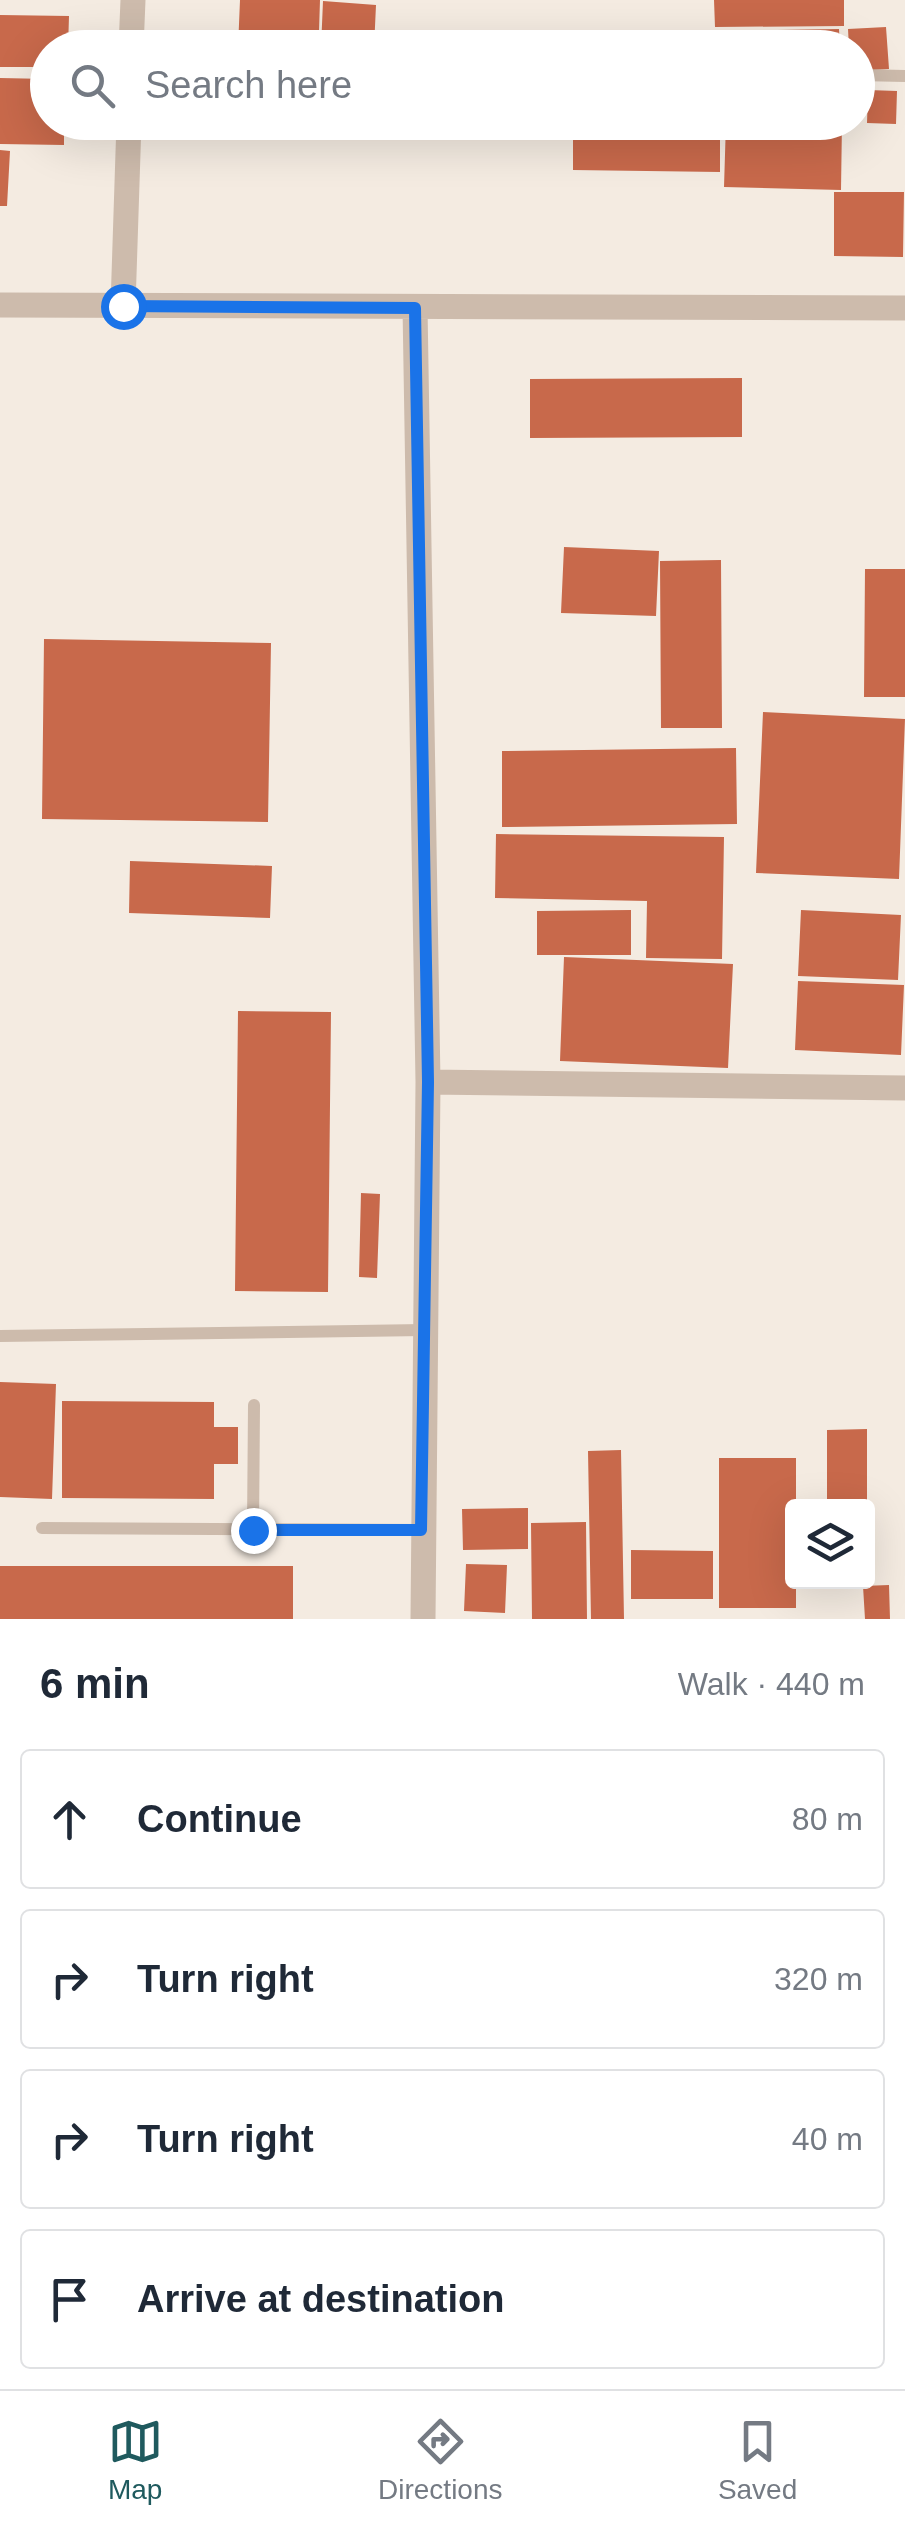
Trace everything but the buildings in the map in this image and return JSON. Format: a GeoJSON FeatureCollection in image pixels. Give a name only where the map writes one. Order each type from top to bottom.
{"type":"FeatureCollection","features":[{"type":"Feature","properties":{"kind":"street"},"geometry":{"type":"LineString","coordinates":[[132,30],[133,0]]}},
{"type":"Feature","properties":{"kind":"street"},"geometry":{"type":"LineString","coordinates":[[123,306],[128,140]]}},
{"type":"Feature","properties":{"kind":"street"},"geometry":{"type":"LineString","coordinates":[[0,305],[905,308]]}},
{"type":"Feature","properties":{"kind":"street"},"geometry":{"type":"LineString","coordinates":[[415,308],[428,1082],[423,1619]]}},
{"type":"Feature","properties":{"kind":"street"},"geometry":{"type":"LineString","coordinates":[[428,1082],[905,1088]]}},
{"type":"Feature","properties":{"kind":"lane"},"geometry":{"type":"LineString","coordinates":[[875,76],[905,76]]}},
{"type":"Feature","properties":{"kind":"lane"},"geometry":{"type":"LineString","coordinates":[[0,1336],[424,1330]]}},
{"type":"Feature","properties":{"kind":"lane"},"geometry":{"type":"LineString","coordinates":[[253,1530],[254,1405]]}},
{"type":"Feature","properties":{"kind":"lane"},"geometry":{"type":"LineString","coordinates":[[42,1528],[421,1530]]}},
{"type":"Feature","properties":{"kind":"route"},"geometry":{"type":"LineString","coordinates":[[123,306],[415,308],[428,1082],[421,1530],[253,1530]]}}]}
